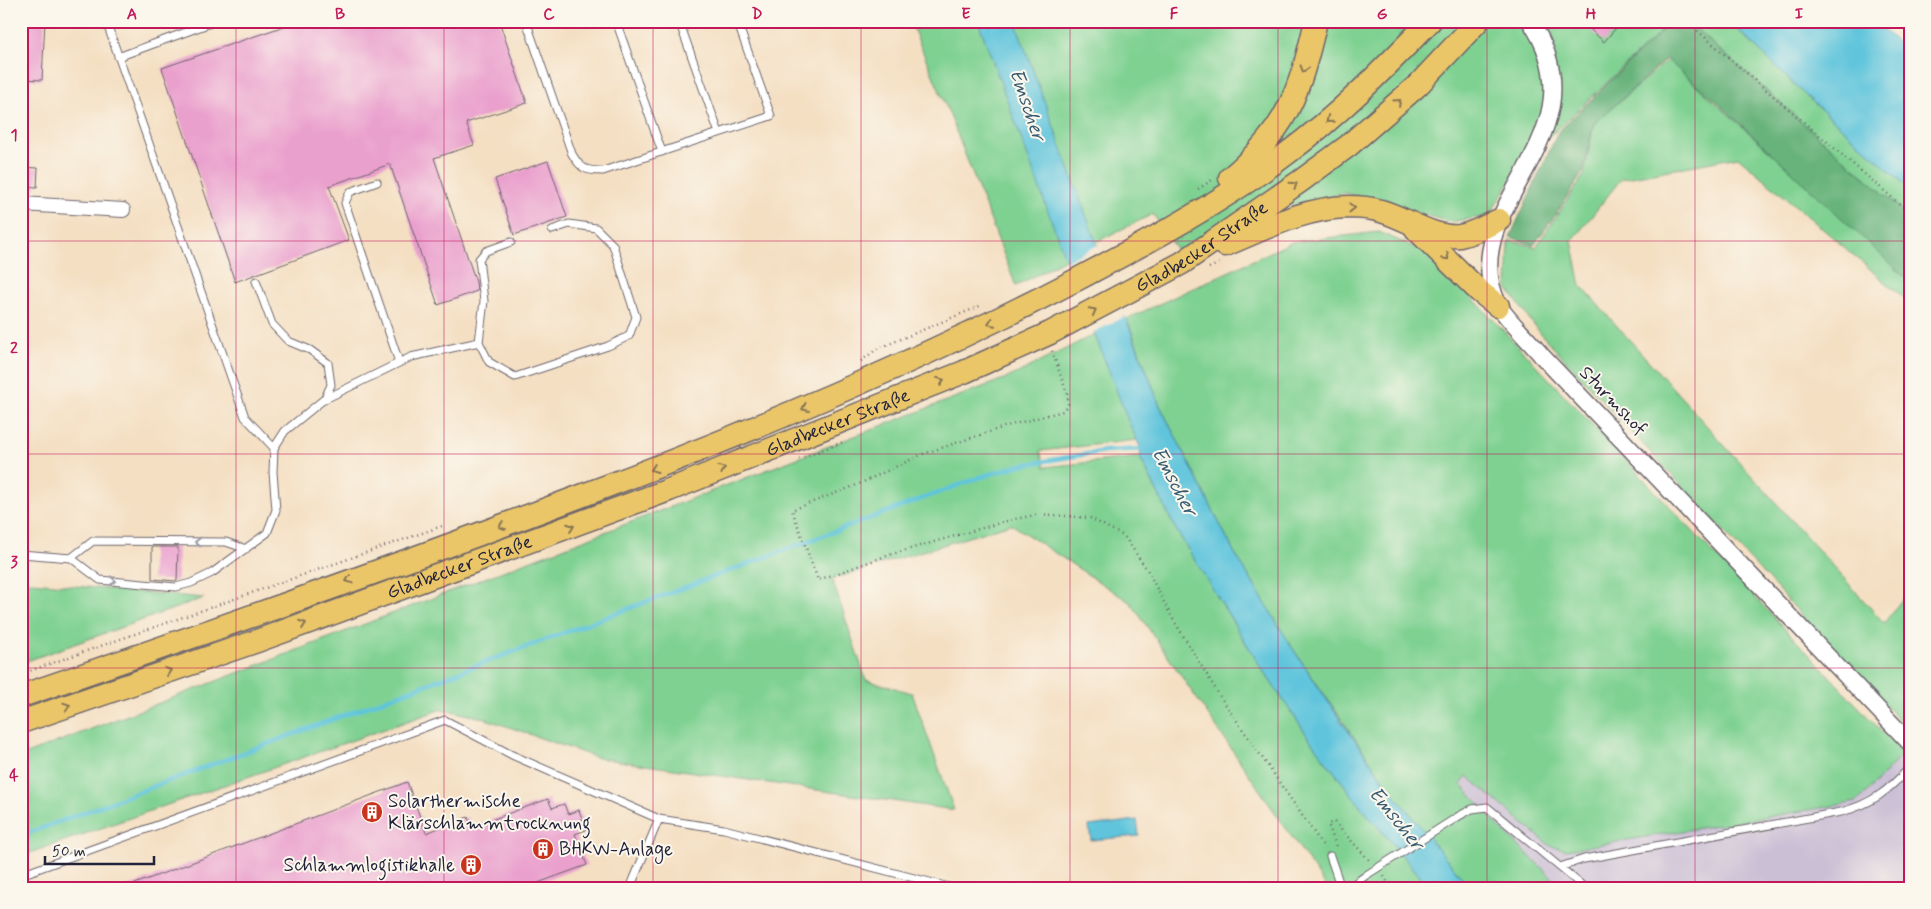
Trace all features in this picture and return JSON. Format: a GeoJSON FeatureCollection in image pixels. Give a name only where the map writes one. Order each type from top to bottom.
{"type":"FeatureCollection","features":[{"type":"Feature","properties":{"kind":"highway"},"geometry":{"type":"LineString","coordinates":[[1132,250],[1225,182],[1252,159],[1274,135],[1288,112],[1299,87],[1316,21]]}},
{"type":"Feature","properties":{"kind":"highway","name":"Gladbecker Straße"},"geometry":{"type":"LineString","coordinates":[[21,696],[469,538],[716,445],[850,388],[1034,301],[1132,250],[1237,189],[1286,154],[1366,88],[1430,21]]}},
{"type":"Feature","properties":{"kind":"highway","name":"Gladbecker Straße"},"geometry":{"type":"LineString","coordinates":[[21,722],[477,562],[669,490],[955,376],[1051,342],[1142,285],[1182,263],[1348,146],[1418,84],[1478,21]]}},
{"type":"Feature","properties":{"kind":"highway"},"geometry":{"type":"LineString","coordinates":[[1182,263],[1270,226],[1320,210],[1348,207],[1382,211],[1443,236],[1458,236],[1472,233],[1499,220]]}},
{"type":"Feature","properties":{"kind":"highway"},"geometry":{"type":"LineString","coordinates":[[1410,223],[1479,291],[1498,306]]}},
{"type":"Feature","properties":{"kind":"street","name":"Sturmshof"},"geometry":{"type":"LineString","coordinates":[[1530,21],[1539,37],[1549,66],[1552,92],[1551,110],[1546,127],[1526,171],[1499,220],[1488,252],[1491,287],[1498,306],[1549,363],[1910,743]]}},
{"type":"Feature","properties":{"kind":"street"},"geometry":{"type":"LineString","coordinates":[[21,204],[123,210]]}},
{"type":"Feature","properties":{"kind":"lane"},"geometry":{"type":"LineString","coordinates":[[106,21],[245,417],[274,448]]}},
{"type":"Feature","properties":{"kind":"lane"},"geometry":{"type":"LineString","coordinates":[[118,57],[216,21]]}},
{"type":"Feature","properties":{"kind":"lane"},"geometry":{"type":"LineString","coordinates":[[526,21],[572,154],[580,166],[590,171],[603,171],[771,116],[737,21]]}},
{"type":"Feature","properties":{"kind":"lane"},"geometry":{"type":"LineString","coordinates":[[616,21],[662,152]]}},
{"type":"Feature","properties":{"kind":"lane"},"geometry":{"type":"LineString","coordinates":[[679,21],[719,133]]}},
{"type":"Feature","properties":{"kind":"lane"},"geometry":{"type":"LineString","coordinates":[[377,182],[350,192],[344,203],[399,362]]}},
{"type":"Feature","properties":{"kind":"lane"},"geometry":{"type":"LineString","coordinates":[[511,242],[486,251],[479,259],[484,301],[479,342],[489,362],[515,378],[608,346],[629,336],[636,317],[613,245],[596,228],[569,224],[552,230]]}},
{"type":"Feature","properties":{"kind":"lane"},"geometry":{"type":"LineString","coordinates":[[256,281],[272,324],[288,341],[310,350],[328,363],[331,385],[323,400]]}},
{"type":"Feature","properties":{"kind":"lane"},"geometry":{"type":"LineString","coordinates":[[21,554],[71,558],[100,580],[176,587],[191,583],[212,573],[267,533],[276,510],[273,472],[274,448],[285,431],[323,400],[399,362],[411,357],[479,342]]}},
{"type":"Feature","properties":{"kind":"lane"},"geometry":{"type":"LineString","coordinates":[[71,558],[93,541],[226,542],[246,549]]}},
{"type":"Feature","properties":{"kind":"lane"},"geometry":{"type":"LineString","coordinates":[[21,875],[445,720],[512,755],[659,819],[724,829],[953,888]]}},
{"type":"Feature","properties":{"kind":"lane"},"geometry":{"type":"LineString","coordinates":[[1560,867],[1584,859],[1841,812],[1862,806],[1878,797],[1910,767]]}},
{"type":"Feature","properties":{"kind":"lane"},"geometry":{"type":"LineString","coordinates":[[1348,888],[1459,816],[1472,809],[1487,807],[1585,888]]}},
{"type":"Feature","properties":{"kind":"lane"},"geometry":{"type":"LineString","coordinates":[[630,888],[659,819]]}},
{"type":"Feature","properties":{"kind":"lane"},"geometry":{"type":"LineString","coordinates":[[1330,856],[1341,888]]}},
{"type":"Feature","properties":{"kind":"path"},"geometry":{"type":"LineString","coordinates":[[1686,21],[1910,213]]}},
{"type":"Feature","properties":{"kind":"path"},"geometry":{"type":"LineString","coordinates":[[1196,191],[1215,178]]}},
{"type":"Feature","properties":{"kind":"path"},"geometry":{"type":"LineString","coordinates":[[1208,269],[1224,261]]}},
{"type":"Feature","properties":{"kind":"path"},"geometry":{"type":"LineString","coordinates":[[855,366],[877,349],[984,305]]}},
{"type":"Feature","properties":{"kind":"path"},"geometry":{"type":"LineString","coordinates":[[1051,342],[1068,396],[1068,404],[1063,411],[1007,426],[923,454],[859,484],[792,510],[818,580],[888,555],[1010,520],[1040,514],[1090,518],[1124,536],[1148,571],[1170,614],[1221,698],[1330,856],[1337,849],[1328,824],[1334,822],[1376,867]]}},
{"type":"Feature","properties":{"kind":"path"},"geometry":{"type":"LineString","coordinates":[[21,674],[448,524]]}},
{"type":"Feature","properties":{"kind":"path"},"geometry":{"type":"LineString","coordinates":[[1382,873],[1388,880],[1391,888]]}},
{"type":"Feature","properties":{"kind":"shaded area"},"geometry":{"type":"Polygon","coordinates":[[[1903,754],[1910,756],[1910,888],[1563,888],[1499,827],[1461,784],[1467,776],[1550,846],[1857,802],[1903,754]]]}},
{"type":"Feature","properties":{"kind":"green space"},"geometry":{"type":"Polygon","coordinates":[[[910,21],[1672,21],[1558,129],[1527,154],[1489,216],[1450,222],[1345,193],[1288,206],[1182,258],[1153,214],[1104,238],[1016,286],[951,118],[910,21]]]}},
{"type":"Feature","properties":{"kind":"green space"},"geometry":{"type":"Polygon","coordinates":[[[1672,21],[1687,21],[1910,217],[1910,282],[1716,101],[1666,59],[1593,125],[1583,172],[1534,245],[1510,237],[1558,132],[1672,21]]]}},
{"type":"Feature","properties":{"kind":"green space"},"geometry":{"type":"Polygon","coordinates":[[[1687,21],[1729,21],[1804,94],[1910,189],[1910,217],[1687,21]]]}},
{"type":"Feature","properties":{"kind":"green space"},"geometry":{"type":"Polygon","coordinates":[[[1668,60],[1910,277],[1910,303],[1738,157],[1621,179],[1572,241],[1581,286],[1884,623],[1910,589],[1910,732],[1538,331],[1507,288],[1509,240],[1536,247],[1584,175],[1594,123],[1668,60]]]}},
{"type":"Feature","properties":{"kind":"green space"},"geometry":{"type":"Polygon","coordinates":[[[1379,232],[1432,255],[1903,754],[1857,802],[1567,850],[1550,846],[1467,776],[1461,784],[1499,827],[1563,888],[1470,888],[1389,788],[1293,649],[1234,552],[1160,406],[1127,319],[1292,242],[1379,232]]]}},
{"type":"Feature","properties":{"kind":"green space"},"geometry":{"type":"Polygon","coordinates":[[[1095,334],[1137,440],[1040,451],[1045,467],[1140,457],[1175,528],[1262,669],[1313,744],[1362,808],[1430,888],[1327,888],[1131,603],[1011,524],[832,579],[866,680],[912,693],[954,810],[598,758],[483,718],[442,709],[21,856],[21,756],[1014,375],[1095,334]]]}},
{"type":"Feature","properties":{"kind":"green space"},"geometry":{"type":"Polygon","coordinates":[[[21,581],[204,598],[21,663],[21,581]]]}},
{"type":"Feature","properties":{"kind":"water","name":"Emscher"},"geometry":{"type":"Polygon","coordinates":[[[978,21],[1015,21],[1090,226],[1160,406],[1234,552],[1293,649],[1342,722],[1389,788],[1470,888],[1430,888],[1362,808],[1313,744],[1262,669],[1175,528],[1140,457],[1141,449],[1127,418],[1057,236],[978,21]]]}},
{"type":"Feature","properties":{"kind":"water"},"geometry":{"type":"Polygon","coordinates":[[[1729,21],[1873,21],[1910,53],[1910,189],[1804,94],[1729,21]]]}},
{"type":"Feature","properties":{"kind":"water"},"geometry":{"type":"Polygon","coordinates":[[[1137,820],[1139,836],[1091,840],[1089,826],[1137,820]]]}},
{"type":"Feature","properties":{"kind":"pier"},"geometry":{"type":"Polygon","coordinates":[[[1100,244],[1128,315],[1092,333],[1065,262],[1100,244]]]}},
{"type":"Feature","properties":{"kind":"building"},"geometry":{"type":"Polygon","coordinates":[[[21,21],[45,21],[42,80],[21,79],[21,21]]]}},
{"type":"Feature","properties":{"kind":"building"},"geometry":{"type":"Polygon","coordinates":[[[299,21],[499,21],[527,103],[466,123],[474,145],[434,158],[476,282],[477,291],[438,305],[390,164],[329,186],[349,240],[235,282],[162,68],[299,21]]]}},
{"type":"Feature","properties":{"kind":"building"},"geometry":{"type":"Polygon","coordinates":[[[1581,21],[1622,21],[1604,42],[1581,21]]]}},
{"type":"Feature","properties":{"kind":"building"},"geometry":{"type":"Polygon","coordinates":[[[548,161],[567,217],[514,235],[495,179],[548,161]]]}},
{"type":"Feature","properties":{"kind":"building"},"geometry":{"type":"Polygon","coordinates":[[[21,167],[38,168],[37,187],[21,186],[21,167]]]}},
{"type":"Feature","properties":{"kind":"building"},"geometry":{"type":"Polygon","coordinates":[[[152,547],[178,547],[177,581],[152,579],[152,547]]]}},
{"type":"Feature","properties":{"kind":"building","name":"Solarthermische Klärschlammtrocknung"},"geometry":{"type":"Polygon","coordinates":[[[407,782],[426,833],[468,817],[472,827],[548,799],[552,808],[564,804],[568,814],[579,810],[586,830],[575,834],[587,865],[524,888],[124,888],[407,782]]]}},
{"type":"Feature","properties":{"kind":"waterway","name":"Emscher"},"geometry":{"type":"LineString","coordinates":[[21,836],[975,479],[1016,466],[1105,451],[1147,449]]}},
{"type":"Feature","properties":{"kind":"place","name":"Solarthermische Klärschlammtrocknung"},"geometry":{"type":"Point","coordinates":[372,812]}},
{"type":"Feature","properties":{"kind":"place","name":"BHKW-Anlage"},"geometry":{"type":"Point","coordinates":[543,849]}},
{"type":"Feature","properties":{"kind":"place","name":"Schlammlogistikhalle"},"geometry":{"type":"Point","coordinates":[471,865]}}]}
